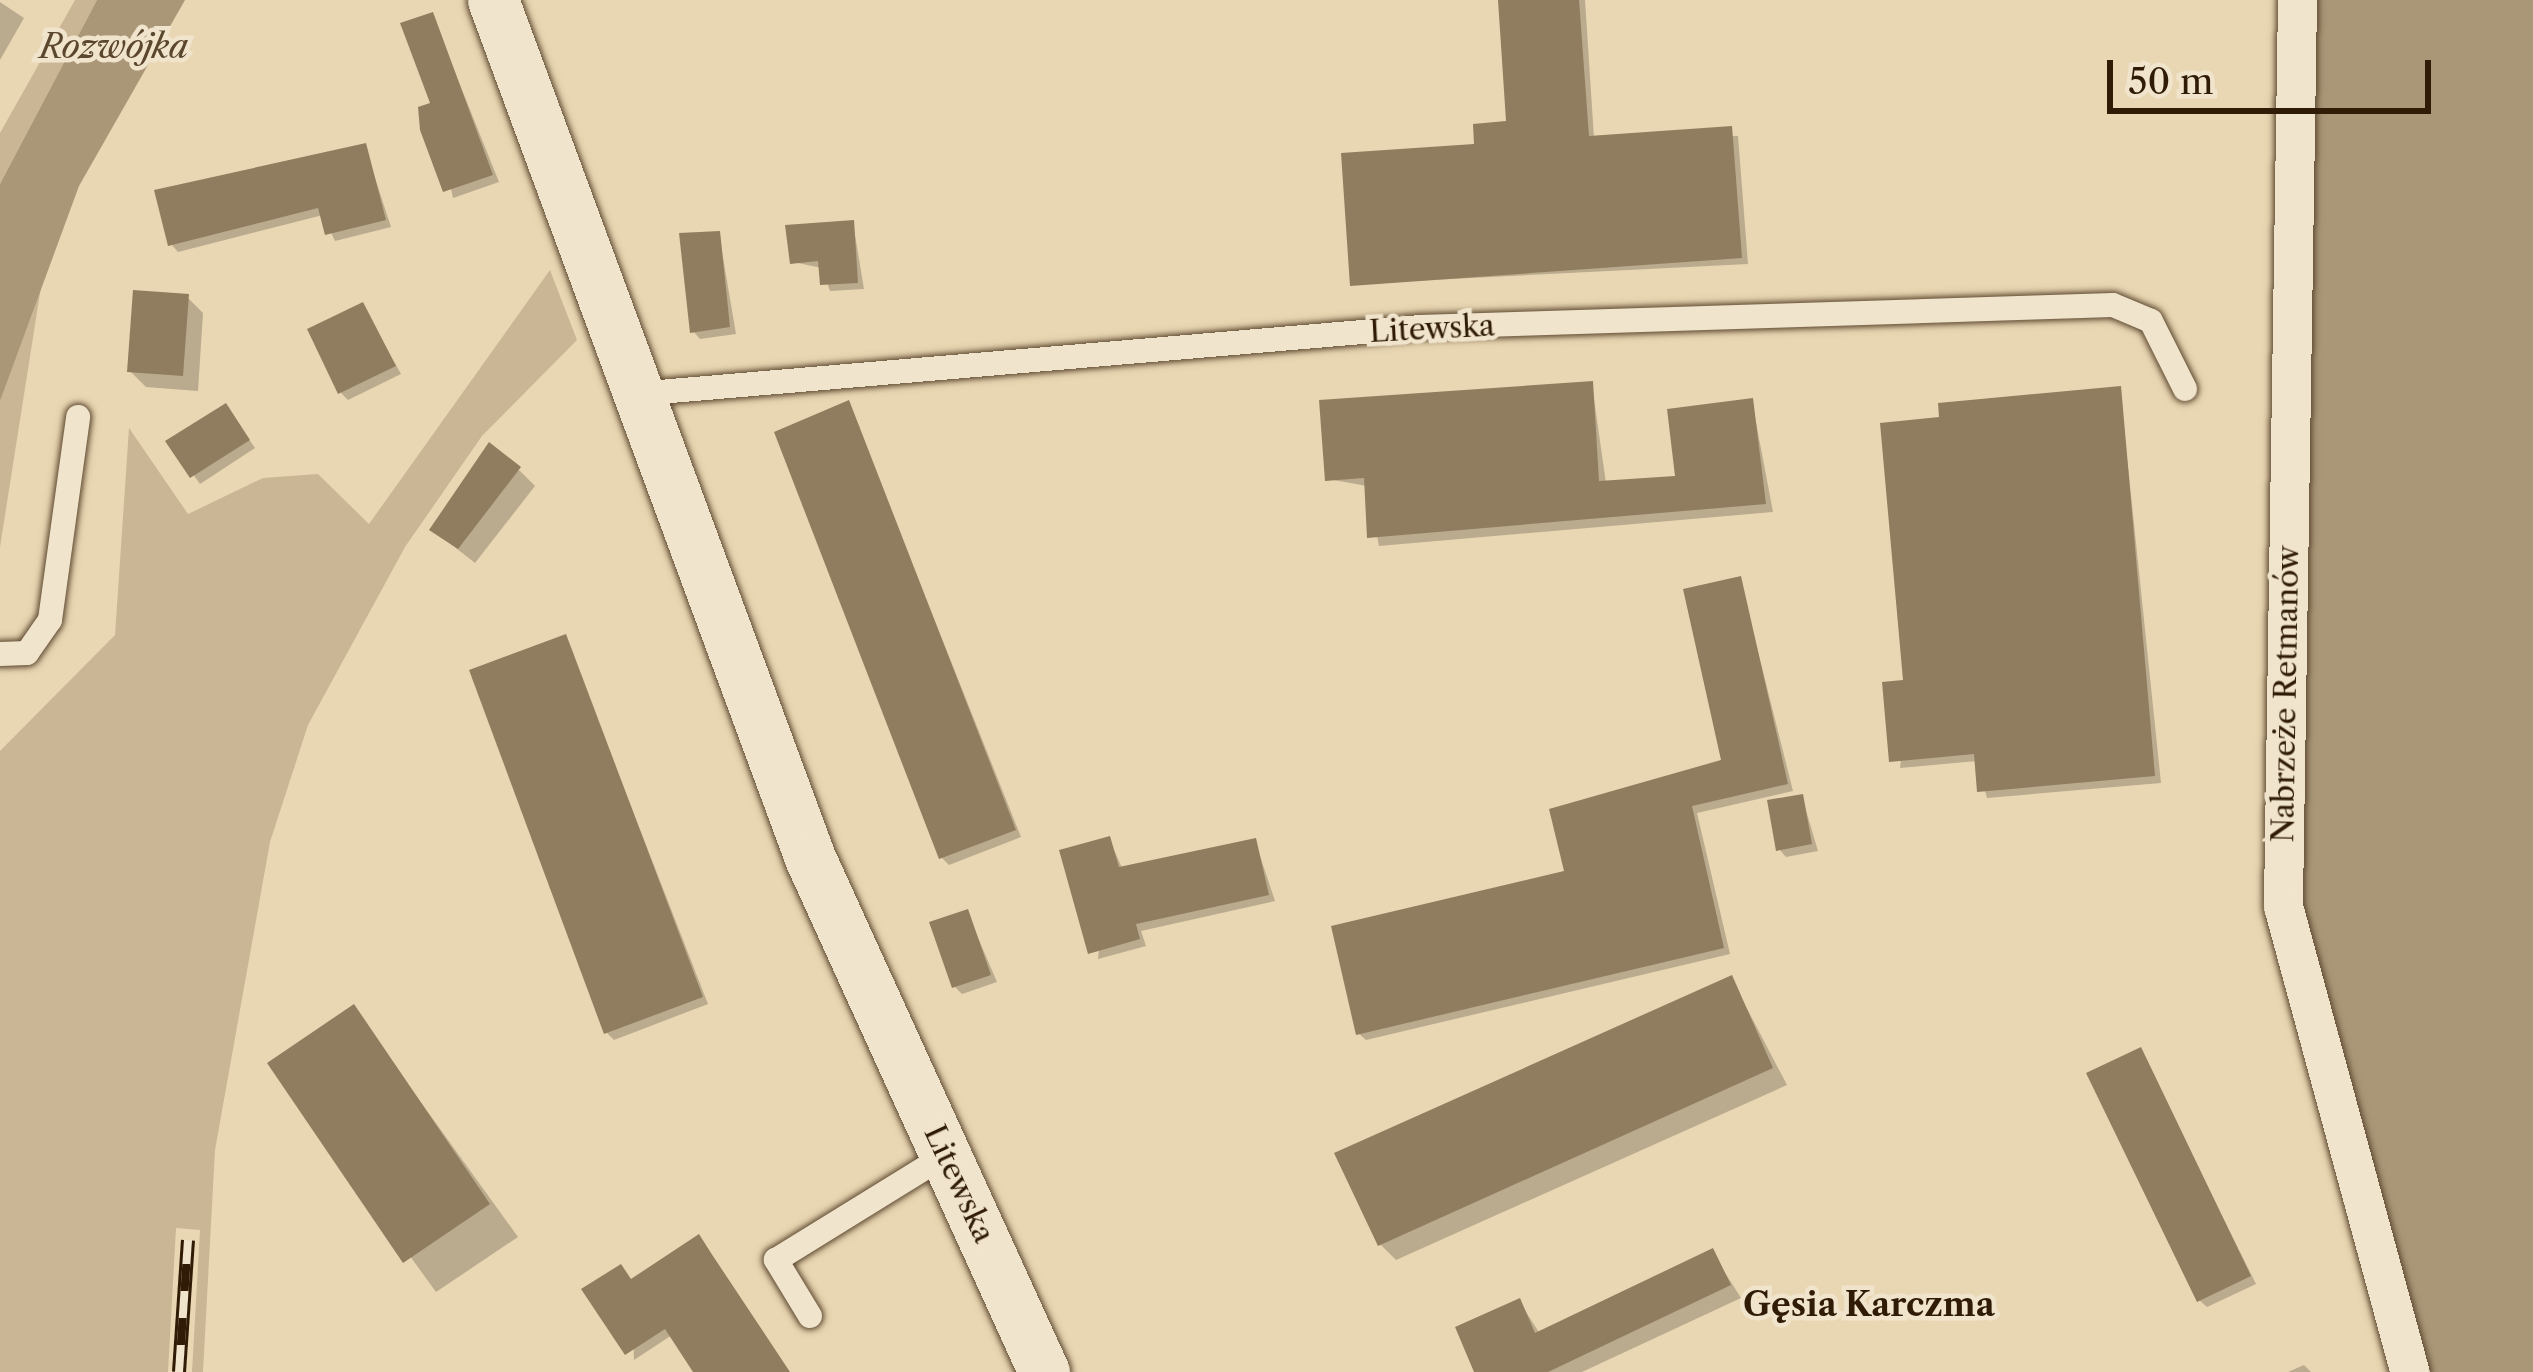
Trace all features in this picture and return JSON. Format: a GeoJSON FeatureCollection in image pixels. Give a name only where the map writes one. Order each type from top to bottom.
{"type":"FeatureCollection","features":[{"type":"Feature","properties":{"kind":"street","name":"Litewska"},"geometry":{"type":"LineString","coordinates":[[493,0],[810,858],[1044,1372]]}},
{"type":"Feature","properties":{"kind":"street","name":"Nabrzeże Retmanów"},"geometry":{"type":"LineString","coordinates":[[2297,0],[2283,906],[2410,1372]]}},
{"type":"Feature","properties":{"kind":"lane","name":"Litewska"},"geometry":{"type":"LineString","coordinates":[[636,394],[1420,327],[2113,305],[2151,321],[2185,389]]}},
{"type":"Feature","properties":{"kind":"lane"},"geometry":{"type":"LineString","coordinates":[[0,654],[27,653],[50,620],[79,417]]}},
{"type":"Feature","properties":{"kind":"lane"},"geometry":{"type":"LineString","coordinates":[[810,1316],[776,1260],[946,1155]]}},
{"type":"Feature","properties":{"kind":"shaded area"},"geometry":{"type":"Polygon","coordinates":[[[75,0],[97,0],[0,184],[0,133],[75,0]]]}},
{"type":"Feature","properties":{"kind":"shaded area"},"geometry":{"type":"Polygon","coordinates":[[[550,270],[577,340],[482,436],[405,547],[308,725],[270,842],[215,1150],[203,1372],[192,1372],[200,1230],[176,1228],[168,1372],[0,1372],[0,751],[115,635],[129,428],[188,514],[263,478],[318,474],[369,524],[550,270]]]}},
{"type":"Feature","properties":{"kind":"shaded area"},"geometry":{"type":"Polygon","coordinates":[[[43,274],[0,547],[0,401],[43,274]]]}},
{"type":"Feature","properties":{"kind":"water","name":"Rozwójka"},"geometry":{"type":"Polygon","coordinates":[[[97,0],[185,0],[79,186],[0,401],[0,184],[97,0]]]}},
{"type":"Feature","properties":{"kind":"water"},"geometry":{"type":"Polygon","coordinates":[[[2304,0],[2533,0],[2533,1372],[2416,1372],[2288,905],[2304,0]]]}},
{"type":"Feature","properties":{"kind":"building"},"geometry":{"type":"Polygon","coordinates":[[[1498,0],[1579,0],[1589,136],[1732,126],[1742,258],[1350,286],[1341,153],[1474,144],[1473,124],[1506,121],[1498,0]]]}},
{"type":"Feature","properties":{"kind":"building"},"geometry":{"type":"Polygon","coordinates":[[[433,12],[493,175],[443,192],[420,130],[418,107],[430,103],[400,23],[433,12]]]}},
{"type":"Feature","properties":{"kind":"building"},"geometry":{"type":"Polygon","coordinates":[[[366,143],[386,220],[325,235],[318,208],[168,246],[154,190],[366,143]]]}},
{"type":"Feature","properties":{"kind":"building"},"geometry":{"type":"Polygon","coordinates":[[[854,220],[858,283],[820,285],[818,261],[790,264],[785,225],[854,220]]]}},
{"type":"Feature","properties":{"kind":"building"},"geometry":{"type":"Polygon","coordinates":[[[720,231],[730,327],[690,333],[679,233],[720,231]]]}},
{"type":"Feature","properties":{"kind":"building"},"geometry":{"type":"Polygon","coordinates":[[[133,290],[189,294],[183,376],[127,372],[133,290]]]}},
{"type":"Feature","properties":{"kind":"building"},"geometry":{"type":"Polygon","coordinates":[[[363,302],[396,366],[338,394],[307,329],[363,302]]]}},
{"type":"Feature","properties":{"kind":"building"},"geometry":{"type":"Polygon","coordinates":[[[1593,381],[1599,481],[1675,476],[1667,409],[1753,398],[1766,504],[1367,538],[1364,478],[1325,481],[1319,400],[1593,381]]]}},
{"type":"Feature","properties":{"kind":"building"},"geometry":{"type":"Polygon","coordinates":[[[2121,386],[2155,776],[1977,792],[1974,754],[1889,762],[1882,682],[1903,680],[1880,423],[1939,417],[1938,403],[2121,386]]]}},
{"type":"Feature","properties":{"kind":"building"},"geometry":{"type":"Polygon","coordinates":[[[849,400],[1016,830],[939,859],[774,432],[849,400]]]}},
{"type":"Feature","properties":{"kind":"building"},"geometry":{"type":"Polygon","coordinates":[[[226,403],[250,440],[190,478],[165,441],[226,403]]]}},
{"type":"Feature","properties":{"kind":"building"},"geometry":{"type":"Polygon","coordinates":[[[489,442],[521,467],[458,549],[429,530],[489,442]]]}},
{"type":"Feature","properties":{"kind":"building"},"geometry":{"type":"Polygon","coordinates":[[[1741,576],[1788,784],[1692,806],[1724,948],[1356,1035],[1331,926],[1564,871],[1549,809],[1721,760],[1683,589],[1741,576]]]}},
{"type":"Feature","properties":{"kind":"building"},"geometry":{"type":"Polygon","coordinates":[[[566,634],[703,997],[604,1034],[469,670],[566,634]]]}},
{"type":"Feature","properties":{"kind":"building"},"geometry":{"type":"Polygon","coordinates":[[[1803,794],[1812,844],[1776,851],[1767,800],[1803,794]]]}},
{"type":"Feature","properties":{"kind":"building"},"geometry":{"type":"Polygon","coordinates":[[[1110,836],[1119,867],[1256,838],[1269,895],[1136,924],[1140,939],[1088,954],[1059,850],[1110,836]]]}},
{"type":"Feature","properties":{"kind":"building"},"geometry":{"type":"Polygon","coordinates":[[[968,909],[991,975],[952,988],[929,922],[968,909]]]}},
{"type":"Feature","properties":{"kind":"building"},"geometry":{"type":"Polygon","coordinates":[[[1732,975],[1773,1068],[1378,1246],[1334,1153],[1732,975]]]}},
{"type":"Feature","properties":{"kind":"building"},"geometry":{"type":"Polygon","coordinates":[[[354,1004],[490,1204],[403,1263],[267,1063],[354,1004]]]}},
{"type":"Feature","properties":{"kind":"building"},"geometry":{"type":"Polygon","coordinates":[[[2141,1047],[2251,1276],[2197,1302],[2086,1073],[2141,1047]]]}},
{"type":"Feature","properties":{"kind":"building"},"geometry":{"type":"Polygon","coordinates":[[[699,1234],[790,1372],[693,1372],[665,1329],[625,1355],[581,1289],[621,1264],[631,1279],[699,1234]]]}},
{"type":"Feature","properties":{"kind":"building"},"geometry":{"type":"Polygon","coordinates":[[[1713,1248],[1731,1285],[1548,1372],[1474,1372],[1455,1327],[1520,1298],[1535,1333],[1713,1248]]]}},
{"type":"Feature","properties":{"kind":"railway"},"geometry":{"type":"LineString","coordinates":[[179,1372],[188,1240]]}},
{"type":"Feature","properties":{"kind":"district","name":"Gęsia Karczma"},"geometry":{"type":"Point","coordinates":[1869,1305]}}]}
